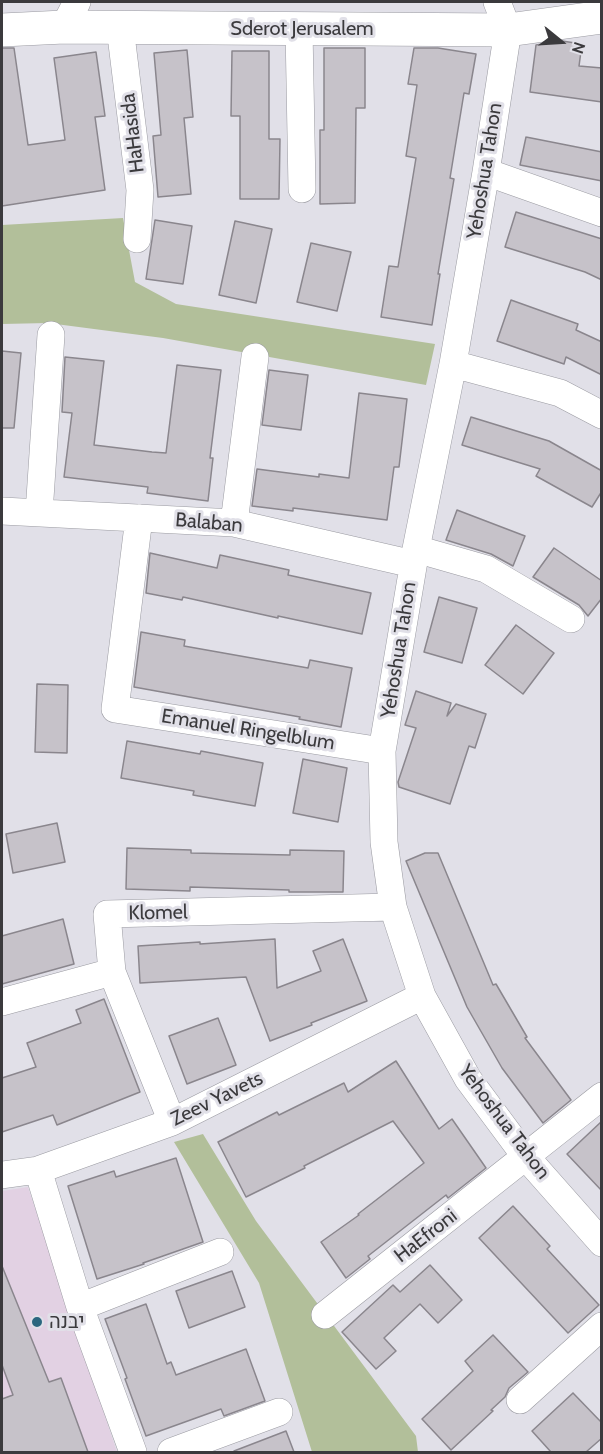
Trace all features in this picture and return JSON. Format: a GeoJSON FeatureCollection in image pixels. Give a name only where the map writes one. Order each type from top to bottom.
{"type":"FeatureCollection","features":[{"type":"Feature","properties":{"kind":"main road","name":"Sderot Jerusalem"},"geometry":{"type":"LineString","coordinates":[[2,30],[71,14],[120,27],[298,29],[502,16],[602,16]]}},
{"type":"Feature","properties":{"kind":"street","name":"Yehoshua Tahon"},"geometry":{"type":"LineString","coordinates":[[502,16],[486,172],[453,364],[414,557],[382,751],[384,842],[393,907],[422,996],[468,1079],[526,1157],[602,1243]]}},
{"type":"Feature","properties":{"kind":"street","name":"HaHasida"},"geometry":{"type":"LineString","coordinates":[[120,27],[140,190],[137,239]]}},
{"type":"Feature","properties":{"kind":"street"},"geometry":{"type":"LineString","coordinates":[[298,29],[302,189]]}},
{"type":"Feature","properties":{"kind":"street"},"geometry":{"type":"LineString","coordinates":[[486,172],[602,213]]}},
{"type":"Feature","properties":{"kind":"street"},"geometry":{"type":"LineString","coordinates":[[39,513],[51,334]]}},
{"type":"Feature","properties":{"kind":"street"},"geometry":{"type":"LineString","coordinates":[[234,523],[255,357]]}},
{"type":"Feature","properties":{"kind":"street"},"geometry":{"type":"LineString","coordinates":[[453,364],[560,393],[602,414]]}},
{"type":"Feature","properties":{"kind":"street","name":"Balaban"},"geometry":{"type":"LineString","coordinates":[[2,511],[234,523],[300,537],[486,569],[571,619]]}},
{"type":"Feature","properties":{"kind":"street","name":"Emanuel Ringelblum"},"geometry":{"type":"LineString","coordinates":[[139,518],[115,709],[382,751]]}},
{"type":"Feature","properties":{"kind":"street","name":"Klomel"},"geometry":{"type":"LineString","coordinates":[[172,1122],[112,972],[107,914],[393,907]]}},
{"type":"Feature","properties":{"kind":"street"},"geometry":{"type":"LineString","coordinates":[[2,1002],[112,972]]}},
{"type":"Feature","properties":{"kind":"street","name":"Zeev Yavets"},"geometry":{"type":"LineString","coordinates":[[2,1175],[38,1170],[172,1122],[422,996]]}},
{"type":"Feature","properties":{"kind":"street","name":"HaEfroni"},"geometry":{"type":"LineString","coordinates":[[325,1315],[602,1096]]}},
{"type":"Feature","properties":{"kind":"street"},"geometry":{"type":"LineString","coordinates":[[38,1170],[80,1307],[133,1452]]}},
{"type":"Feature","properties":{"kind":"street"},"geometry":{"type":"LineString","coordinates":[[80,1307],[220,1252]]}},
{"type":"Feature","properties":{"kind":"street"},"geometry":{"type":"LineString","coordinates":[[520,1400],[602,1326]]}},
{"type":"Feature","properties":{"kind":"street"},"geometry":{"type":"LineString","coordinates":[[171,1452],[279,1412]]}},
{"type":"Feature","properties":{"kind":"shaded area","name":"יבנה"},"geometry":{"type":"Polygon","coordinates":[[[28,1187],[117,1452],[2,1452],[2,1191],[28,1187]]]}},
{"type":"Feature","properties":{"kind":"green space"},"geometry":{"type":"Polygon","coordinates":[[[123,218],[135,282],[176,304],[435,344],[426,385],[163,338],[48,323],[2,324],[2,225],[123,218]]]}},
{"type":"Feature","properties":{"kind":"green space"},"geometry":{"type":"Polygon","coordinates":[[[203,1134],[256,1221],[416,1436],[418,1452],[312,1452],[259,1283],[174,1142],[203,1134]]]}},
{"type":"Feature","properties":{"kind":"building"},"geometry":{"type":"Polygon","coordinates":[[[562,41],[582,44],[579,66],[602,68],[602,102],[530,92],[536,45],[562,41]]]}},
{"type":"Feature","properties":{"kind":"building"},"geometry":{"type":"Polygon","coordinates":[[[2,48],[14,48],[28,145],[65,140],[54,58],[96,52],[105,116],[95,117],[105,190],[2,206],[2,48]]]}},
{"type":"Feature","properties":{"kind":"building"},"geometry":{"type":"Polygon","coordinates":[[[324,48],[365,48],[365,108],[356,108],[355,203],[320,204],[320,130],[324,130],[324,48]]]}},
{"type":"Feature","properties":{"kind":"building"},"geometry":{"type":"Polygon","coordinates":[[[414,48],[438,48],[476,54],[469,94],[464,93],[450,178],[454,179],[432,325],[381,317],[389,266],[398,267],[416,158],[406,156],[417,85],[408,84],[414,48]]]}},
{"type":"Feature","properties":{"kind":"building"},"geometry":{"type":"Polygon","coordinates":[[[187,50],[193,117],[184,118],[191,194],[158,197],[153,136],[161,135],[154,53],[187,50]]]}},
{"type":"Feature","properties":{"kind":"building"},"geometry":{"type":"Polygon","coordinates":[[[232,51],[269,51],[269,139],[280,139],[279,199],[240,199],[240,116],[231,116],[232,51]]]}},
{"type":"Feature","properties":{"kind":"building"},"geometry":{"type":"Polygon","coordinates":[[[526,137],[602,152],[602,181],[520,165],[526,137]]]}},
{"type":"Feature","properties":{"kind":"building"},"geometry":{"type":"Polygon","coordinates":[[[516,212],[602,239],[602,280],[585,272],[505,247],[516,212]]]}},
{"type":"Feature","properties":{"kind":"building"},"geometry":{"type":"Polygon","coordinates":[[[155,220],[192,226],[183,284],[146,279],[155,220]]]}},
{"type":"Feature","properties":{"kind":"building"},"geometry":{"type":"Polygon","coordinates":[[[235,221],[272,229],[256,303],[219,295],[235,221]]]}},
{"type":"Feature","properties":{"kind":"building"},"geometry":{"type":"Polygon","coordinates":[[[311,243],[351,252],[337,311],[297,302],[311,243]]]}},
{"type":"Feature","properties":{"kind":"building"},"geometry":{"type":"Polygon","coordinates":[[[511,300],[578,324],[576,330],[602,342],[602,375],[566,357],[564,364],[497,341],[511,300]]]}},
{"type":"Feature","properties":{"kind":"building"},"geometry":{"type":"Polygon","coordinates":[[[2,351],[21,353],[14,428],[2,428],[2,351]]]}},
{"type":"Feature","properties":{"kind":"building"},"geometry":{"type":"Polygon","coordinates":[[[65,357],[104,361],[94,445],[152,452],[166,453],[177,365],[221,370],[210,458],[213,458],[208,501],[147,493],[148,487],[64,477],[72,413],[62,412],[65,357]]]}},
{"type":"Feature","properties":{"kind":"building"},"geometry":{"type":"Polygon","coordinates":[[[269,370],[308,375],[301,430],[262,425],[269,370]]]}},
{"type":"Feature","properties":{"kind":"building"},"geometry":{"type":"Polygon","coordinates":[[[359,393],[407,399],[399,467],[394,467],[387,520],[293,508],[293,511],[252,506],[257,469],[319,477],[319,474],[349,478],[359,393]]]}},
{"type":"Feature","properties":{"kind":"building"},"geometry":{"type":"Polygon","coordinates":[[[471,417],[549,441],[602,471],[602,491],[592,507],[536,476],[540,469],[462,445],[471,417]]]}},
{"type":"Feature","properties":{"kind":"building"},"geometry":{"type":"Polygon","coordinates":[[[457,510],[525,536],[513,566],[491,554],[446,540],[457,510]]]}},
{"type":"Feature","properties":{"kind":"building"},"geometry":{"type":"Polygon","coordinates":[[[554,548],[602,581],[602,598],[588,616],[579,605],[533,577],[554,548]]]}},
{"type":"Feature","properties":{"kind":"building"},"geometry":{"type":"Polygon","coordinates":[[[150,553],[217,568],[220,555],[289,570],[288,575],[371,593],[362,634],[183,597],[182,600],[146,593],[150,553]]]}},
{"type":"Feature","properties":{"kind":"building"},"geometry":{"type":"Polygon","coordinates":[[[439,597],[477,608],[462,663],[424,652],[439,597]]]}},
{"type":"Feature","properties":{"kind":"building"},"geometry":{"type":"Polygon","coordinates":[[[516,625],[554,653],[523,694],[485,665],[516,625]]]}},
{"type":"Feature","properties":{"kind":"building"},"geometry":{"type":"Polygon","coordinates":[[[141,632],[185,640],[184,646],[308,668],[310,660],[352,668],[341,727],[299,719],[300,717],[134,687],[141,632]]]}},
{"type":"Feature","properties":{"kind":"building"},"geometry":{"type":"Polygon","coordinates":[[[37,684],[68,685],[67,753],[35,752],[37,684]]]}},
{"type":"Feature","properties":{"kind":"building"},"geometry":{"type":"Polygon","coordinates":[[[416,691],[451,703],[447,716],[456,704],[486,714],[475,748],[469,746],[450,804],[399,787],[398,782],[416,728],[405,725],[416,691]]]}},
{"type":"Feature","properties":{"kind":"building"},"geometry":{"type":"Polygon","coordinates":[[[127,741],[200,754],[201,751],[263,763],[255,806],[193,795],[194,791],[121,778],[127,741]]]}},
{"type":"Feature","properties":{"kind":"building"},"geometry":{"type":"Polygon","coordinates":[[[303,759],[347,768],[338,822],[293,813],[303,759]]]}},
{"type":"Feature","properties":{"kind":"building"},"geometry":{"type":"Polygon","coordinates":[[[57,823],[65,862],[13,873],[6,834],[57,823]]]}},
{"type":"Feature","properties":{"kind":"building"},"geometry":{"type":"Polygon","coordinates":[[[127,848],[191,850],[191,853],[290,855],[290,850],[344,851],[343,892],[190,887],[190,891],[126,889],[127,848]]]}},
{"type":"Feature","properties":{"kind":"building"},"geometry":{"type":"Polygon","coordinates":[[[425,853],[438,853],[493,985],[496,984],[527,1037],[525,1038],[571,1100],[543,1123],[502,1068],[467,1007],[406,861],[425,853]]]}},
{"type":"Feature","properties":{"kind":"building"},"geometry":{"type":"Polygon","coordinates":[[[63,919],[74,964],[2,984],[2,936],[63,919]]]}},
{"type":"Feature","properties":{"kind":"building"},"geometry":{"type":"Polygon","coordinates":[[[275,939],[277,988],[321,971],[313,951],[343,939],[367,1001],[270,1041],[246,977],[140,983],[138,946],[275,939]]]}},
{"type":"Feature","properties":{"kind":"building"},"geometry":{"type":"Polygon","coordinates":[[[104,999],[140,1092],[57,1125],[53,1115],[2,1132],[2,1078],[36,1067],[27,1043],[81,1023],[76,1010],[104,999]]]}},
{"type":"Feature","properties":{"kind":"building"},"geometry":{"type":"Polygon","coordinates":[[[218,1018],[236,1065],[187,1084],[169,1036],[218,1018]]]}},
{"type":"Feature","properties":{"kind":"building"},"geometry":{"type":"Polygon","coordinates":[[[396,1061],[439,1129],[452,1119],[486,1168],[448,1198],[446,1195],[368,1256],[370,1259],[346,1278],[321,1242],[424,1163],[393,1121],[246,1197],[218,1142],[277,1112],[279,1115],[344,1083],[348,1092],[396,1061]]]}},
{"type":"Feature","properties":{"kind":"building"},"geometry":{"type":"Polygon","coordinates":[[[602,1121],[602,1191],[567,1154],[602,1121]]]}},
{"type":"Feature","properties":{"kind":"building"},"geometry":{"type":"Polygon","coordinates":[[[176,1158],[203,1242],[97,1279],[68,1186],[114,1171],[116,1177],[176,1158]]]}},
{"type":"Feature","properties":{"kind":"building"},"geometry":{"type":"Polygon","coordinates":[[[513,1206],[550,1246],[547,1249],[599,1305],[568,1333],[479,1238],[513,1206]]]}},
{"type":"Feature","properties":{"kind":"building"},"geometry":{"type":"Polygon","coordinates":[[[430,1265],[462,1300],[438,1323],[420,1304],[384,1338],[396,1351],[376,1369],[342,1332],[393,1285],[400,1292],[430,1265]]]}},
{"type":"Feature","properties":{"kind":"building"},"geometry":{"type":"Polygon","coordinates":[[[2,1266],[49,1382],[61,1378],[88,1452],[2,1452],[2,1399],[13,1395],[2,1365],[2,1266]]]}},
{"type":"Feature","properties":{"kind":"building"},"geometry":{"type":"Polygon","coordinates":[[[232,1271],[245,1307],[189,1328],[176,1291],[232,1271]]]}},
{"type":"Feature","properties":{"kind":"building"},"geometry":{"type":"Polygon","coordinates":[[[146,1304],[167,1364],[171,1362],[176,1375],[246,1349],[265,1401],[224,1416],[221,1409],[146,1436],[105,1319],[146,1304]]]}},
{"type":"Feature","properties":{"kind":"building"},"geometry":{"type":"Polygon","coordinates":[[[493,1335],[528,1372],[509,1388],[505,1397],[491,1410],[493,1411],[451,1450],[422,1419],[473,1371],[465,1361],[493,1335]]]}},
{"type":"Feature","properties":{"kind":"building"},"geometry":{"type":"Polygon","coordinates":[[[573,1393],[602,1423],[602,1438],[586,1452],[551,1452],[532,1431],[573,1393]]]}},
{"type":"Feature","properties":{"kind":"building"},"geometry":{"type":"Polygon","coordinates":[[[286,1431],[294,1452],[234,1452],[234,1451],[286,1431]]]}},
{"type":"Feature","properties":{"kind":"place","name":"יבנה"},"geometry":{"type":"Point","coordinates":[37,1322]}}]}
